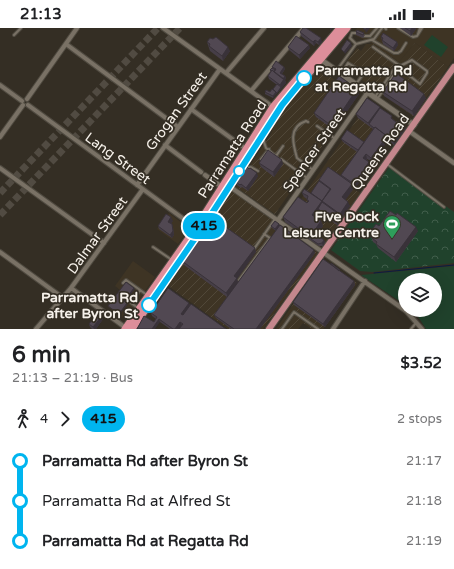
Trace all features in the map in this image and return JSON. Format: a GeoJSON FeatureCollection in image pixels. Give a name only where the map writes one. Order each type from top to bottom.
{"type":"FeatureCollection","features":[{"type":"Feature","properties":{"kind":"highway","name":"Parramatta Road"},"geometry":{"type":"LineString","coordinates":[[128,328],[192,243],[246,149],[273,108],[340,28]]}},
{"type":"Feature","properties":{"kind":"highway","name":"Parramatta Road"},"geometry":{"type":"LineString","coordinates":[[128,328],[148,295],[242,166],[282,105],[347,28]]}},
{"type":"Feature","properties":{"kind":"main road","name":"Queens Road"},"geometry":{"type":"LineString","coordinates":[[269,329],[454,67]]}},
{"type":"Feature","properties":{"kind":"street"},"geometry":{"type":"LineString","coordinates":[[0,137],[24,104],[25,99],[27,99],[77,28]]}},
{"type":"Feature","properties":{"kind":"street"},"geometry":{"type":"LineString","coordinates":[[163,28],[273,108]]}},
{"type":"Feature","properties":{"kind":"street"},"geometry":{"type":"LineString","coordinates":[[251,91],[304,28]]}},
{"type":"Feature","properties":{"kind":"street"},"geometry":{"type":"LineString","coordinates":[[226,73],[262,29]]}},
{"type":"Feature","properties":{"kind":"street"},"geometry":{"type":"LineString","coordinates":[[66,44],[178,127]]}},
{"type":"Feature","properties":{"kind":"street"},"geometry":{"type":"LineString","coordinates":[[320,59],[414,124]]}},
{"type":"Feature","properties":{"kind":"street","name":"Grogan Street"},"geometry":{"type":"LineString","coordinates":[[137,185],[220,69]]}},
{"type":"Feature","properties":{"kind":"street","name":"Lang Street"},"geometry":{"type":"LineString","coordinates":[[0,85],[24,104],[196,228]]}},
{"type":"Feature","properties":{"kind":"street","name":"Spencer Street"},"geometry":{"type":"LineString","coordinates":[[277,219],[314,171],[368,92]]}},
{"type":"Feature","properties":{"kind":"street"},"geometry":{"type":"LineString","coordinates":[[191,109],[246,149]]}},
{"type":"Feature","properties":{"kind":"street"},"geometry":{"type":"LineString","coordinates":[[409,131],[454,163]]}},
{"type":"Feature","properties":{"kind":"street"},"geometry":{"type":"LineString","coordinates":[[165,146],[201,172]]}},
{"type":"Feature","properties":{"kind":"street"},"geometry":{"type":"LineString","coordinates":[[0,168],[104,243]]}},
{"type":"Feature","properties":{"kind":"street"},"geometry":{"type":"LineString","coordinates":[[205,175],[226,186],[277,219],[365,281],[406,311],[422,329]]}},
{"type":"Feature","properties":{"kind":"street","name":"Dalmar Street"},"geometry":{"type":"LineString","coordinates":[[36,329],[71,288],[143,189]]}},
{"type":"Feature","properties":{"kind":"street"},"geometry":{"type":"LineString","coordinates":[[0,252],[63,298]]}},
{"type":"Feature","properties":{"kind":"street"},"geometry":{"type":"LineString","coordinates":[[333,329],[365,281]]}},
{"type":"Feature","properties":{"kind":"street"},"geometry":{"type":"LineString","coordinates":[[71,288],[128,328]]}},
{"type":"Feature","properties":{"kind":"lane"},"geometry":{"type":"LineString","coordinates":[[14,35],[20,28]]}},
{"type":"Feature","properties":{"kind":"lane"},"geometry":{"type":"LineString","coordinates":[[356,44],[350,38],[352,33],[367,37],[374,33],[377,28]]}},
{"type":"Feature","properties":{"kind":"lane"},"geometry":{"type":"LineString","coordinates":[[339,72],[356,44],[372,40],[384,28]]}},
{"type":"Feature","properties":{"kind":"lane"},"geometry":{"type":"LineString","coordinates":[[398,28],[413,38],[418,35],[421,28]]}},
{"type":"Feature","properties":{"kind":"lane"},"geometry":{"type":"LineString","coordinates":[[372,40],[396,53],[401,51],[406,42]]}},
{"type":"Feature","properties":{"kind":"lane"},"geometry":{"type":"LineString","coordinates":[[373,47],[400,66]]}},
{"type":"Feature","properties":{"kind":"lane"},"geometry":{"type":"LineString","coordinates":[[412,60],[427,71],[427,74],[420,84],[401,69],[395,71],[376,98],[394,69],[412,60]]}},
{"type":"Feature","properties":{"kind":"lane"},"geometry":{"type":"LineString","coordinates":[[339,72],[348,63],[364,73],[356,84]]}},
{"type":"Feature","properties":{"kind":"lane"},"geometry":{"type":"LineString","coordinates":[[308,122],[298,123],[295,128],[293,138],[297,158],[314,171]]}},
{"type":"Feature","properties":{"kind":"lane"},"geometry":{"type":"LineString","coordinates":[[268,125],[263,138],[264,145],[276,156],[308,179]]}},
{"type":"Feature","properties":{"kind":"lane"},"geometry":{"type":"LineString","coordinates":[[317,126],[335,139]]}},
{"type":"Feature","properties":{"kind":"lane"},"geometry":{"type":"LineString","coordinates":[[276,156],[283,146]]}},
{"type":"Feature","properties":{"kind":"lane"},"geometry":{"type":"LineString","coordinates":[[261,159],[268,149]]}},
{"type":"Feature","properties":{"kind":"lane"},"geometry":{"type":"LineString","coordinates":[[386,164],[444,207]]}},
{"type":"Feature","properties":{"kind":"lane"},"geometry":{"type":"LineString","coordinates":[[242,166],[246,168],[251,167],[258,171]]}},
{"type":"Feature","properties":{"kind":"lane"},"geometry":{"type":"LineString","coordinates":[[254,249],[277,219]]}},
{"type":"Feature","properties":{"kind":"lane"},"geometry":{"type":"LineString","coordinates":[[240,280],[270,238],[264,234]]}},
{"type":"Feature","properties":{"kind":"lane"},"geometry":{"type":"LineString","coordinates":[[153,247],[173,261]]}},
{"type":"Feature","properties":{"kind":"lane"},"geometry":{"type":"LineString","coordinates":[[124,283],[126,280],[148,295]]}},
{"type":"Feature","properties":{"kind":"lane"},"geometry":{"type":"LineString","coordinates":[[139,309],[131,303],[140,290]]}},
{"type":"Feature","properties":{"kind":"lane"},"geometry":{"type":"LineString","coordinates":[[282,329],[294,312],[318,329]]}},
{"type":"Feature","properties":{"kind":"lane"},"geometry":{"type":"LineString","coordinates":[[411,329],[416,322]]}},
{"type":"Feature","properties":{"kind":"shaded area"},"geometry":{"type":"Polygon","coordinates":[[[357,28],[454,28],[454,58],[448,67],[415,43],[399,62],[373,44],[352,34],[357,28]]]}},
{"type":"Feature","properties":{"kind":"shaded area"},"geometry":{"type":"Polygon","coordinates":[[[415,43],[448,67],[413,116],[343,67],[357,48],[361,51],[366,44],[373,44],[399,62],[415,43]]]}},
{"type":"Feature","properties":{"kind":"shaded area"},"geometry":{"type":"Polygon","coordinates":[[[318,68],[336,81],[333,93],[351,105],[275,214],[236,187],[271,134],[286,106],[318,68]]]}},
{"type":"Feature","properties":{"kind":"shaded area"},"geometry":{"type":"Polygon","coordinates":[[[369,102],[406,128],[394,145],[376,132],[342,180],[360,193],[323,246],[319,246],[285,222],[369,102]]]}},
{"type":"Feature","properties":{"kind":"shaded area"},"geometry":{"type":"Polygon","coordinates":[[[232,191],[318,253],[263,329],[228,329],[167,285],[232,191]]]}},
{"type":"Feature","properties":{"kind":"shaded area"},"geometry":{"type":"Polygon","coordinates":[[[169,213],[187,227],[188,230],[178,244],[157,229],[169,213]]]}},
{"type":"Feature","properties":{"kind":"shaded area"},"geometry":{"type":"Polygon","coordinates":[[[324,260],[357,283],[323,329],[312,329],[303,323],[298,329],[276,329],[324,260]]]}},
{"type":"Feature","properties":{"kind":"shaded area"},"geometry":{"type":"Polygon","coordinates":[[[133,261],[155,277],[125,319],[108,307],[120,290],[115,286],[133,261]]]}},
{"type":"Feature","properties":{"kind":"green space"},"geometry":{"type":"Polygon","coordinates":[[[432,35],[448,47],[441,57],[424,45],[432,35]]]}},
{"type":"Feature","properties":{"kind":"green space"},"geometry":{"type":"Polygon","coordinates":[[[390,166],[454,212],[454,263],[372,272],[360,271],[331,250],[390,166]]]}},
{"type":"Feature","properties":{"kind":"green space"},"geometry":{"type":"Polygon","coordinates":[[[454,266],[454,329],[426,329],[418,317],[442,317],[442,273],[398,273],[398,300],[361,275],[454,266]]]}},
{"type":"Feature","properties":{"kind":"building"},"geometry":{"type":"Polygon","coordinates":[[[303,28],[306,28],[321,38],[318,42],[315,40],[313,42],[300,32],[303,28]]]}},
{"type":"Feature","properties":{"kind":"building"},"geometry":{"type":"Polygon","coordinates":[[[405,28],[412,28],[410,31],[405,28]]]}},
{"type":"Feature","properties":{"kind":"building"},"geometry":{"type":"Polygon","coordinates":[[[357,30],[364,33],[363,35],[356,32],[357,30]]]}},
{"type":"Feature","properties":{"kind":"building"},"geometry":{"type":"Polygon","coordinates":[[[383,33],[397,42],[393,48],[382,40],[383,38],[381,37],[383,33]]]}},
{"type":"Feature","properties":{"kind":"building"},"geometry":{"type":"Polygon","coordinates":[[[296,36],[309,45],[299,55],[288,47],[296,36]]]}},
{"type":"Feature","properties":{"kind":"building"},"geometry":{"type":"Polygon","coordinates":[[[216,37],[228,47],[222,56],[209,46],[210,44],[207,42],[210,38],[213,39],[216,37]]]}},
{"type":"Feature","properties":{"kind":"building"},"geometry":{"type":"Polygon","coordinates":[[[347,40],[351,43],[344,52],[341,49],[347,40]]]}},
{"type":"Feature","properties":{"kind":"building"},"geometry":{"type":"Polygon","coordinates":[[[276,61],[284,67],[280,73],[285,76],[283,79],[274,72],[276,69],[272,67],[276,61]]]}},
{"type":"Feature","properties":{"kind":"building"},"geometry":{"type":"Polygon","coordinates":[[[320,65],[328,70],[326,73],[317,67],[320,65]]]}},
{"type":"Feature","properties":{"kind":"building"},"geometry":{"type":"Polygon","coordinates":[[[272,70],[284,79],[280,85],[268,76],[272,70]]]}},
{"type":"Feature","properties":{"kind":"building"},"geometry":{"type":"Polygon","coordinates":[[[396,73],[424,94],[412,111],[383,92],[396,73]]]}},
{"type":"Feature","properties":{"kind":"building"},"geometry":{"type":"Polygon","coordinates":[[[339,76],[357,89],[332,126],[314,113],[339,76]]]}},
{"type":"Feature","properties":{"kind":"building"},"geometry":{"type":"Polygon","coordinates":[[[277,84],[281,87],[277,93],[273,89],[277,84]]]}},
{"type":"Feature","properties":{"kind":"building"},"geometry":{"type":"Polygon","coordinates":[[[272,89],[276,92],[273,96],[265,92],[266,90],[270,92],[272,89]]]}},
{"type":"Feature","properties":{"kind":"building"},"geometry":{"type":"Polygon","coordinates":[[[367,98],[380,107],[368,123],[356,114],[367,98]]]}},
{"type":"Feature","properties":{"kind":"building"},"geometry":{"type":"Polygon","coordinates":[[[380,108],[392,116],[391,118],[397,123],[398,121],[405,125],[393,141],[369,124],[380,108]]]}},
{"type":"Feature","properties":{"kind":"building"},"geometry":{"type":"Polygon","coordinates":[[[375,127],[387,136],[371,158],[366,154],[363,158],[369,162],[354,184],[341,175],[375,127]]]}},
{"type":"Feature","properties":{"kind":"building"},"geometry":{"type":"Polygon","coordinates":[[[347,130],[364,142],[358,150],[341,139],[347,130]]]}},
{"type":"Feature","properties":{"kind":"building"},"geometry":{"type":"Polygon","coordinates":[[[268,150],[282,160],[273,172],[259,163],[268,150]]]}},
{"type":"Feature","properties":{"kind":"building"},"geometry":{"type":"Polygon","coordinates":[[[247,167],[257,173],[246,188],[236,182],[247,167]]]}},
{"type":"Feature","properties":{"kind":"building"},"geometry":{"type":"Polygon","coordinates":[[[328,167],[352,184],[342,197],[348,202],[340,214],[322,201],[331,189],[319,180],[328,167]]]}},
{"type":"Feature","properties":{"kind":"building"},"geometry":{"type":"Polygon","coordinates":[[[319,181],[330,189],[322,201],[311,193],[319,181]]]}},
{"type":"Feature","properties":{"kind":"building"},"geometry":{"type":"Polygon","coordinates":[[[304,189],[322,201],[312,215],[321,221],[310,237],[283,217],[298,197],[307,203],[309,201],[307,200],[308,196],[302,193],[304,189]]]}},
{"type":"Feature","properties":{"kind":"building"},"geometry":{"type":"Polygon","coordinates":[[[322,202],[340,215],[336,221],[318,209],[322,202]]]}},
{"type":"Feature","properties":{"kind":"building","name":"Five Dock Leisure Centre"},"geometry":{"type":"Polygon","coordinates":[[[390,211],[396,215],[397,213],[416,227],[394,257],[376,244],[377,242],[372,238],[373,236],[369,234],[376,224],[379,226],[390,211]]]}},
{"type":"Feature","properties":{"kind":"building"},"geometry":{"type":"Polygon","coordinates":[[[166,214],[171,217],[168,222],[172,224],[173,231],[170,235],[158,226],[166,214]]]}},
{"type":"Feature","properties":{"kind":"building"},"geometry":{"type":"Polygon","coordinates":[[[213,218],[255,248],[234,276],[237,278],[226,293],[182,261],[213,218]]]}},
{"type":"Feature","properties":{"kind":"building"},"geometry":{"type":"Polygon","coordinates":[[[275,221],[279,224],[275,229],[271,226],[275,221]]]}},
{"type":"Feature","properties":{"kind":"building"},"geometry":{"type":"Polygon","coordinates":[[[280,225],[314,250],[256,329],[234,329],[214,315],[280,225]]]}},
{"type":"Feature","properties":{"kind":"building"},"geometry":{"type":"Polygon","coordinates":[[[315,233],[324,240],[322,243],[318,244],[311,239],[315,233]]]}},
{"type":"Feature","properties":{"kind":"building"},"geometry":{"type":"Polygon","coordinates":[[[323,259],[354,281],[323,324],[293,302],[323,259]]]}},
{"type":"Feature","properties":{"kind":"building"},"geometry":{"type":"Polygon","coordinates":[[[331,263],[340,270],[339,271],[331,263]]]}},
{"type":"Feature","properties":{"kind":"building"},"geometry":{"type":"Polygon","coordinates":[[[126,282],[134,288],[124,301],[127,303],[119,314],[108,306],[126,282]]]}},
{"type":"Feature","properties":{"kind":"building"},"geometry":{"type":"Polygon","coordinates":[[[168,288],[189,303],[181,314],[183,315],[191,304],[226,329],[179,329],[183,324],[180,322],[175,329],[173,329],[159,319],[152,329],[137,329],[144,316],[154,322],[157,317],[151,313],[168,288]]]}},
{"type":"Feature","properties":{"kind":"building"},"geometry":{"type":"Polygon","coordinates":[[[98,312],[102,316],[93,327],[89,324],[98,312]]]}},
{"type":"Feature","properties":{"kind":"waterway"},"geometry":{"type":"LineString","coordinates":[[374,273],[454,265]]}},
{"type":"Feature","properties":{"kind":"tunnel"},"geometry":{"type":"LineString","coordinates":[[0,193],[158,28]]}},
{"type":"Feature","properties":{"kind":"tunnel"},"geometry":{"type":"LineString","coordinates":[[0,215],[180,28]]}},
{"type":"Feature","properties":{"kind":"bus line","name":"415"},"geometry":{"type":"LineString","coordinates":[[149,305],[205,224],[282,105],[304,78]]}},
{"type":"Feature","properties":{"kind":"place","name":"Parramatta Rd at Regatta Rd"},"geometry":{"type":"Point","coordinates":[304,78]}},
{"type":"Feature","properties":{"kind":"place","name":"Five Dock Leisure Centre"},"geometry":{"type":"Point","coordinates":[392,239]}},
{"type":"Feature","properties":{"kind":"place","name":"Parramatta Rd after Byron St"},"geometry":{"type":"Point","coordinates":[149,305]}}]}
